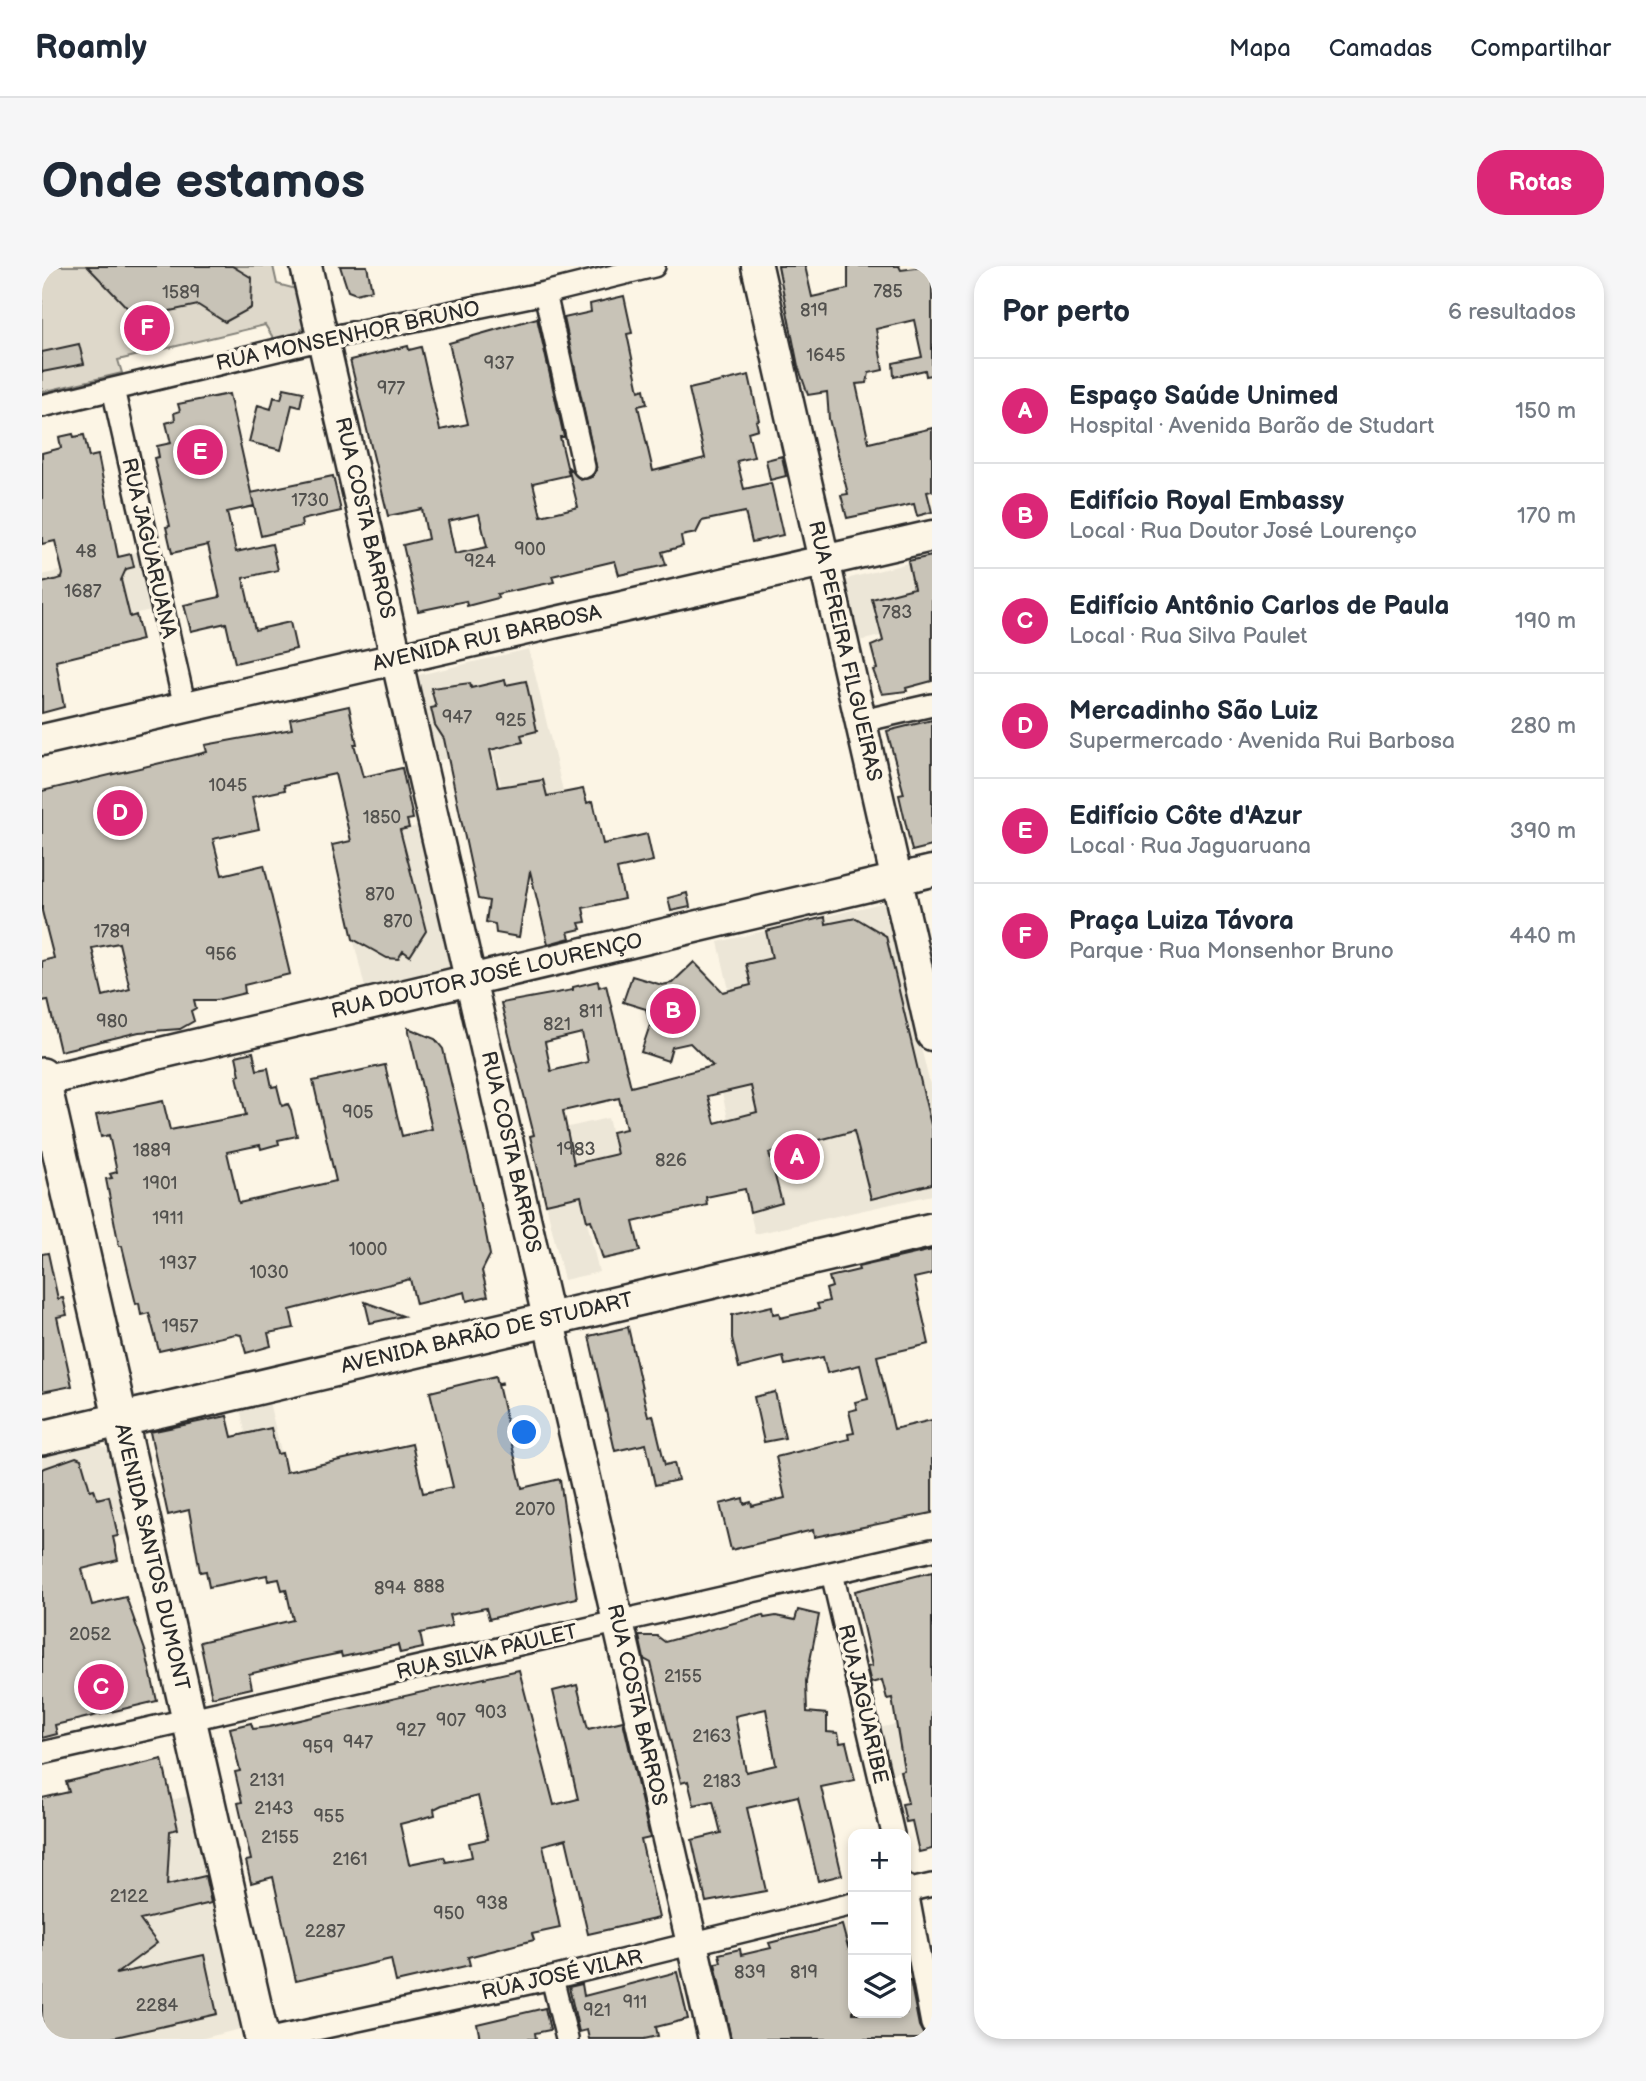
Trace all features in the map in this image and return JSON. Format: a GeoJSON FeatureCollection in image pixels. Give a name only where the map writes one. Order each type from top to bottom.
{"type":"FeatureCollection","features":[{"type":"Feature","properties":{"kind":"main road","name":"AVENIDA SANTOS DUMONT"},"geometry":{"type":"LineString","coordinates":[[42,1079],[262,2039]]}},
{"type":"Feature","properties":{"kind":"main road","name":"AVENIDA BARÃO DE STUDART"},"geometry":{"type":"LineString","coordinates":[[42,1437],[118,1410],[547,1308],[932,1210]]}},
{"type":"Feature","properties":{"kind":"main road","name":"AVENIDA BARÃO DE STUDART"},"geometry":{"type":"LineString","coordinates":[[547,1308],[932,1230]]}},
{"type":"Feature","properties":{"kind":"main road","name":"AVENIDA BARÃO DE STUDART"},"geometry":{"type":"LineString","coordinates":[[42,1417],[118,1410]]}},
{"type":"Feature","properties":{"kind":"street","name":"RUA COSTA BARROS"},"geometry":{"type":"LineString","coordinates":[[306,266],[714,2039]]}},
{"type":"Feature","properties":{"kind":"street","name":"RUA MONSENHOR BRUNO"},"geometry":{"type":"LineString","coordinates":[[42,406],[323,339],[545,293],[653,266]]}},
{"type":"Feature","properties":{"kind":"street","name":"RUA PEREIRA FILGUEIRAS"},"geometry":{"type":"LineString","coordinates":[[757,266],[932,1035]]}},
{"type":"Feature","properties":{"kind":"street"},"geometry":{"type":"LineString","coordinates":[[545,293],[584,467]]}},
{"type":"Feature","properties":{"kind":"street","name":"RUA JAGUARUANA"},"geometry":{"type":"LineString","coordinates":[[113,389],[185,707]]}},
{"type":"Feature","properties":{"kind":"street","name":"AVENIDA RUI BARBOSA"},"geometry":{"type":"LineString","coordinates":[[42,740],[932,536]]}},
{"type":"Feature","properties":{"kind":"street"},"geometry":{"type":"LineString","coordinates":[[862,721],[932,705]]}},
{"type":"Feature","properties":{"kind":"street","name":"RUA DOUTOR JOSÉ LOURENÇO"},"geometry":{"type":"LineString","coordinates":[[42,1079],[932,871]]}},
{"type":"Feature","properties":{"kind":"street","name":"RUA SILVA PAULET"},"geometry":{"type":"LineString","coordinates":[[42,1753],[932,1550]]}},
{"type":"Feature","properties":{"kind":"street","name":"RUA JAGUARIBE"},"geometry":{"type":"LineString","coordinates":[[832,1573],[892,1829]]}},
{"type":"Feature","properties":{"kind":"street"},"geometry":{"type":"LineString","coordinates":[[911,1888],[932,1885]]}},
{"type":"Feature","properties":{"kind":"street"},"geometry":{"type":"LineString","coordinates":[[907,1892],[932,2024]]}},
{"type":"Feature","properties":{"kind":"street","name":"RUA JOSÉ VILAR"},"geometry":{"type":"LineString","coordinates":[[270,2039],[552,1978],[848,1905]]}},
{"type":"Feature","properties":{"kind":"street"},"geometry":{"type":"LineString","coordinates":[[552,1978],[567,2039]]}},
{"type":"Feature","properties":{"kind":"path"},"geometry":{"type":"LineString","coordinates":[[498,1384],[507,1382]]}},
{"type":"Feature","properties":{"kind":"shaded area"},"geometry":{"type":"Polygon","coordinates":[[[42,266],[273,266],[277,284],[300,290],[307,321],[300,332],[274,339],[265,325],[118,360],[122,373],[42,392],[42,266]]]}},
{"type":"Feature","properties":{"kind":"shaded area"},"geometry":{"type":"Polygon","coordinates":[[[137,552],[151,610],[42,634],[42,575],[137,552]]]}},
{"type":"Feature","properties":{"kind":"shaded area"},"geometry":{"type":"Polygon","coordinates":[[[908,563],[923,626],[859,641],[845,583],[850,578],[908,563]]]}},
{"type":"Feature","properties":{"kind":"shaded area"},"geometry":{"type":"Polygon","coordinates":[[[529,649],[563,791],[506,804],[492,748],[436,761],[417,678],[419,675],[529,649]]]}},
{"type":"Feature","properties":{"kind":"shaded area"},"geometry":{"type":"Polygon","coordinates":[[[422,825],[456,966],[365,988],[331,845],[422,825]]]}},
{"type":"Feature","properties":{"kind":"shaded area"},"geometry":{"type":"Polygon","coordinates":[[[886,902],[932,1093],[932,1195],[755,1234],[722,1093],[751,1086],[718,942],[886,902]]]}},
{"type":"Feature","properties":{"kind":"shaded area"},"geometry":{"type":"Polygon","coordinates":[[[608,1118],[621,1171],[577,1180],[599,1272],[564,1280],[530,1136],[608,1118]]]}},
{"type":"Feature","properties":{"kind":"shaded area"},"geometry":{"type":"Polygon","coordinates":[[[269,1402],[288,1480],[257,1487],[240,1408],[269,1402]]]}},
{"type":"Feature","properties":{"kind":"shaded area"},"geometry":{"type":"Polygon","coordinates":[[[97,1442],[110,1451],[129,1534],[42,1555],[42,1455],[97,1442]]]}},
{"type":"Feature","properties":{"kind":"shaded area"},"geometry":{"type":"Polygon","coordinates":[[[932,1716],[932,1764],[889,1774],[879,1728],[932,1716]]]}},
{"type":"Feature","properties":{"kind":"shaded area"},"geometry":{"type":"Polygon","coordinates":[[[188,1796],[240,2029],[200,2039],[81,2039],[76,1823],[188,1796]]]}},
{"type":"Feature","properties":{"kind":"building"},"geometry":{"type":"Polygon","coordinates":[[[87,266],[232,266],[252,278],[251,308],[225,322],[198,305],[137,318],[87,266]]]}},
{"type":"Feature","properties":{"kind":"building"},"geometry":{"type":"Polygon","coordinates":[[[340,266],[367,266],[372,290],[356,294],[348,291],[340,266]]]}},
{"type":"Feature","properties":{"kind":"building"},"geometry":{"type":"Polygon","coordinates":[[[778,266],[805,266],[812,297],[848,289],[848,266],[899,266],[901,270],[932,266],[932,375],[926,376],[925,370],[894,377],[893,363],[922,357],[914,320],[876,329],[883,370],[869,373],[867,383],[856,384],[869,443],[932,428],[932,491],[927,492],[932,512],[917,516],[914,504],[847,518],[841,495],[848,494],[829,419],[827,392],[808,395],[798,366],[778,266]]]}},
{"type":"Feature","properties":{"kind":"building"},"geometry":{"type":"Polygon","coordinates":[[[624,296],[632,333],[627,334],[639,391],[644,389],[647,404],[638,406],[653,471],[705,458],[689,389],[749,375],[759,420],[756,421],[758,429],[748,432],[754,457],[737,461],[744,489],[771,483],[783,535],[752,542],[745,512],[702,521],[696,533],[681,536],[683,546],[662,552],[666,565],[619,575],[615,561],[552,576],[554,582],[497,594],[498,598],[467,606],[466,601],[418,611],[403,545],[428,539],[422,509],[388,516],[350,360],[408,346],[409,350],[421,347],[440,430],[468,424],[449,343],[537,318],[564,437],[560,437],[569,475],[533,483],[541,516],[578,507],[568,467],[581,480],[592,477],[597,470],[564,318],[591,312],[590,304],[624,296]],[[479,514],[448,521],[455,554],[487,547],[479,514]]]}},
{"type":"Feature","properties":{"kind":"building"},"geometry":{"type":"Polygon","coordinates":[[[79,344],[84,364],[42,372],[42,352],[79,344]]]}},
{"type":"Feature","properties":{"kind":"building"},"geometry":{"type":"Polygon","coordinates":[[[284,388],[303,392],[300,407],[292,405],[281,450],[249,442],[258,405],[271,409],[274,397],[281,399],[284,388]]]}},
{"type":"Feature","properties":{"kind":"building"},"geometry":{"type":"Polygon","coordinates":[[[229,394],[254,506],[227,512],[236,552],[272,544],[278,570],[243,578],[255,630],[290,622],[296,649],[235,663],[226,623],[191,631],[184,605],[220,597],[208,545],[172,553],[166,527],[170,526],[154,458],[159,457],[157,446],[171,443],[166,423],[175,420],[174,413],[180,411],[178,404],[229,394]]]}},
{"type":"Feature","properties":{"kind":"building"},"geometry":{"type":"Polygon","coordinates":[[[73,434],[74,437],[84,435],[89,457],[98,455],[118,557],[131,554],[134,567],[126,569],[121,580],[130,617],[136,615],[142,640],[56,661],[64,707],[42,713],[42,583],[62,578],[63,574],[55,541],[42,544],[42,453],[61,448],[59,437],[73,434]]]}},
{"type":"Feature","properties":{"kind":"building"},"geometry":{"type":"Polygon","coordinates":[[[782,456],[786,476],[770,480],[766,460],[782,456]]]}},
{"type":"Feature","properties":{"kind":"building"},"geometry":{"type":"Polygon","coordinates":[[[333,476],[341,511],[301,520],[302,526],[261,536],[251,493],[333,476]]]}},
{"type":"Feature","properties":{"kind":"building"},"geometry":{"type":"Polygon","coordinates":[[[932,556],[932,681],[906,688],[907,691],[882,694],[873,670],[877,669],[871,646],[883,641],[872,599],[914,588],[908,561],[932,556]]]}},
{"type":"Feature","properties":{"kind":"building"},"geometry":{"type":"Polygon","coordinates":[[[505,680],[506,685],[526,681],[537,731],[521,735],[523,742],[490,750],[498,787],[543,780],[547,796],[583,789],[587,803],[593,801],[603,844],[647,834],[653,861],[617,869],[624,899],[583,908],[586,922],[579,923],[581,929],[568,932],[570,938],[548,944],[530,871],[519,937],[496,933],[495,924],[486,922],[489,901],[478,899],[444,739],[435,725],[431,708],[436,707],[431,688],[470,683],[471,688],[505,680]]]}},
{"type":"Feature","properties":{"kind":"building"},"geometry":{"type":"Polygon","coordinates":[[[349,706],[357,744],[354,744],[363,777],[402,768],[413,819],[407,820],[409,828],[400,830],[426,931],[410,956],[403,951],[398,959],[387,958],[353,939],[332,845],[351,841],[335,774],[284,785],[285,790],[252,797],[259,829],[213,839],[222,875],[264,865],[290,974],[244,985],[245,993],[216,1000],[194,1000],[196,1008],[191,1011],[194,1021],[180,1029],[139,1032],[60,1051],[48,1000],[42,1001],[42,961],[54,958],[42,911],[42,791],[207,752],[205,745],[292,729],[290,719],[349,706]],[[119,943],[92,948],[103,996],[130,989],[119,943]]]}},
{"type":"Feature","properties":{"kind":"building"},"geometry":{"type":"Polygon","coordinates":[[[932,720],[932,846],[912,851],[899,795],[904,794],[887,731],[932,720]]]}},
{"type":"Feature","properties":{"kind":"building"},"geometry":{"type":"Polygon","coordinates":[[[687,893],[690,907],[671,911],[668,898],[687,893]]]}},
{"type":"Feature","properties":{"kind":"building"},"geometry":{"type":"Polygon","coordinates":[[[825,917],[826,924],[856,918],[886,936],[932,1129],[932,1184],[871,1199],[854,1131],[769,1153],[782,1203],[750,1212],[745,1189],[706,1197],[707,1205],[633,1222],[640,1251],[603,1259],[591,1220],[587,1221],[581,1196],[546,1204],[530,1136],[534,1135],[501,1003],[573,990],[573,987],[598,981],[599,987],[606,985],[631,1087],[713,1066],[690,1043],[672,1047],[668,1061],[641,1052],[650,1025],[646,1009],[623,1002],[632,976],[662,985],[672,983],[694,962],[723,992],[751,985],[746,964],[772,958],[766,931],[825,917]],[[582,1033],[545,1042],[551,1071],[588,1062],[582,1033]],[[751,1086],[708,1096],[715,1123],[757,1112],[751,1086]],[[619,1098],[563,1111],[574,1164],[617,1154],[612,1132],[626,1129],[619,1098]]]}},
{"type":"Feature","properties":{"kind":"building"},"geometry":{"type":"Polygon","coordinates":[[[408,1028],[435,1039],[443,1049],[490,1255],[482,1271],[488,1296],[467,1301],[465,1292],[416,1304],[410,1279],[290,1310],[294,1328],[268,1333],[271,1346],[246,1353],[241,1335],[235,1334],[159,1351],[149,1313],[141,1315],[139,1303],[136,1304],[122,1246],[119,1246],[106,1179],[112,1178],[110,1174],[117,1172],[109,1135],[101,1137],[96,1115],[163,1101],[170,1130],[246,1115],[237,1076],[240,1075],[236,1056],[253,1052],[257,1070],[268,1068],[272,1087],[277,1086],[282,1106],[288,1104],[297,1136],[278,1140],[279,1144],[261,1149],[260,1145],[227,1152],[239,1203],[336,1181],[313,1081],[385,1065],[402,1136],[432,1129],[408,1028]]]}},
{"type":"Feature","properties":{"kind":"building"},"geometry":{"type":"Polygon","coordinates":[[[932,1250],[932,1274],[914,1278],[929,1344],[877,1356],[894,1429],[932,1420],[932,1513],[814,1537],[813,1530],[731,1550],[720,1504],[743,1498],[744,1504],[751,1502],[752,1506],[785,1498],[776,1457],[849,1439],[848,1434],[854,1433],[849,1411],[857,1409],[855,1402],[868,1399],[860,1365],[827,1373],[823,1357],[785,1365],[783,1357],[739,1368],[732,1338],[732,1315],[772,1306],[773,1314],[779,1313],[780,1318],[819,1309],[817,1304],[829,1301],[826,1289],[832,1287],[829,1277],[859,1270],[858,1267],[932,1250]]]}},
{"type":"Feature","properties":{"kind":"building"},"geometry":{"type":"Polygon","coordinates":[[[48,1253],[58,1299],[63,1298],[67,1315],[57,1317],[72,1386],[42,1392],[42,1254],[48,1253]]]}},
{"type":"Feature","properties":{"kind":"building"},"geometry":{"type":"Polygon","coordinates":[[[365,1302],[403,1316],[370,1323],[365,1302]]]}},
{"type":"Feature","properties":{"kind":"building"},"geometry":{"type":"Polygon","coordinates":[[[628,1327],[648,1416],[653,1415],[665,1465],[674,1463],[678,1480],[655,1485],[646,1444],[615,1451],[589,1336],[628,1327]]]}},
{"type":"Feature","properties":{"kind":"building"},"geometry":{"type":"Polygon","coordinates":[[[496,1376],[522,1488],[560,1479],[577,1598],[489,1619],[486,1608],[449,1615],[452,1626],[420,1633],[423,1648],[400,1653],[398,1645],[342,1657],[341,1653],[298,1662],[249,1674],[252,1688],[212,1697],[200,1642],[293,1620],[286,1589],[282,1590],[279,1579],[268,1581],[267,1575],[209,1587],[206,1571],[200,1572],[189,1510],[168,1515],[150,1432],[227,1416],[232,1437],[271,1428],[277,1454],[282,1453],[286,1472],[412,1444],[423,1493],[453,1487],[430,1392],[496,1376]]]}},
{"type":"Feature","properties":{"kind":"building"},"geometry":{"type":"Polygon","coordinates":[[[775,1392],[785,1438],[764,1442],[754,1397],[775,1392]]]}},
{"type":"Feature","properties":{"kind":"building"},"geometry":{"type":"Polygon","coordinates":[[[76,1457],[81,1459],[90,1490],[94,1489],[97,1499],[109,1496],[118,1536],[113,1537],[118,1560],[82,1569],[92,1605],[126,1597],[146,1653],[157,1701],[55,1725],[57,1734],[42,1738],[42,1469],[76,1457]]]}},
{"type":"Feature","properties":{"kind":"building"},"geometry":{"type":"Polygon","coordinates":[[[932,1572],[932,1849],[919,1852],[912,1821],[906,1822],[902,1804],[908,1803],[900,1771],[904,1770],[892,1698],[887,1699],[882,1680],[871,1683],[867,1667],[872,1666],[855,1591],[932,1572]]]}},
{"type":"Feature","properties":{"kind":"building"},"geometry":{"type":"Polygon","coordinates":[[[798,1610],[819,1615],[806,1681],[807,1712],[827,1714],[827,1732],[838,1733],[840,1743],[846,1742],[855,1780],[821,1787],[842,1875],[818,1881],[798,1796],[747,1808],[766,1891],[706,1902],[692,1840],[721,1833],[713,1801],[694,1805],[688,1781],[681,1783],[651,1663],[644,1659],[639,1636],[657,1636],[665,1642],[763,1615],[764,1618],[776,1616],[795,1620],[798,1610]],[[766,1709],[735,1716],[746,1772],[776,1765],[766,1709]]]}},
{"type":"Feature","properties":{"kind":"building"},"geometry":{"type":"Polygon","coordinates":[[[519,1670],[554,1805],[578,1799],[553,1691],[577,1685],[588,1729],[623,1721],[650,1838],[641,1840],[659,1918],[588,1934],[566,1839],[543,1845],[560,1928],[532,1934],[534,1940],[468,1957],[470,1965],[396,1982],[391,1959],[296,1981],[273,1877],[251,1883],[246,1861],[251,1860],[238,1803],[242,1802],[235,1772],[240,1771],[230,1728],[251,1723],[253,1729],[519,1670]],[[478,1796],[442,1805],[434,1809],[435,1815],[400,1824],[409,1864],[444,1857],[446,1862],[472,1857],[469,1843],[488,1839],[478,1796]]]}},
{"type":"Feature","properties":{"kind":"building"},"geometry":{"type":"Polygon","coordinates":[[[162,1759],[178,1829],[170,1831],[167,1885],[205,1876],[211,1903],[140,1920],[157,1943],[116,1974],[204,1955],[217,2014],[107,2039],[42,2039],[42,1798],[69,1792],[66,1782],[162,1759]]]}},
{"type":"Feature","properties":{"kind":"building"},"geometry":{"type":"Polygon","coordinates":[[[842,1925],[848,1947],[848,2018],[911,2018],[911,1985],[919,2026],[926,2039],[731,2039],[715,1963],[721,1962],[719,1954],[740,1949],[741,1955],[771,1948],[769,1943],[842,1925]]]}},
{"type":"Feature","properties":{"kind":"building"},"geometry":{"type":"Polygon","coordinates":[[[677,1972],[688,2019],[656,2027],[658,2036],[644,2039],[589,2039],[587,2030],[579,2032],[569,1987],[582,1984],[584,1996],[677,1972]]]}},
{"type":"Feature","properties":{"kind":"building"},"geometry":{"type":"Polygon","coordinates":[[[545,2008],[550,2030],[535,2033],[536,2039],[480,2039],[477,2024],[545,2008]]]}},
{"type":"Feature","properties":{"kind":"place","name":"Praça Luiza Távora"},"geometry":{"type":"Point","coordinates":[147,328]}},
{"type":"Feature","properties":{"kind":"place","name":"Edifício Côte d'Azur"},"geometry":{"type":"Point","coordinates":[200,452]}},
{"type":"Feature","properties":{"kind":"place","name":"Mercadinho São Luiz"},"geometry":{"type":"Point","coordinates":[120,813]}},
{"type":"Feature","properties":{"kind":"place","name":"Edifício Royal Embassy"},"geometry":{"type":"Point","coordinates":[673,1011]}},
{"type":"Feature","properties":{"kind":"place","name":"Espaço Saúde Unimed"},"geometry":{"type":"Point","coordinates":[797,1157]}},
{"type":"Feature","properties":{"kind":"place","name":"Edifício Antônio Carlos de Paula"},"geometry":{"type":"Point","coordinates":[101,1687]}}]}
